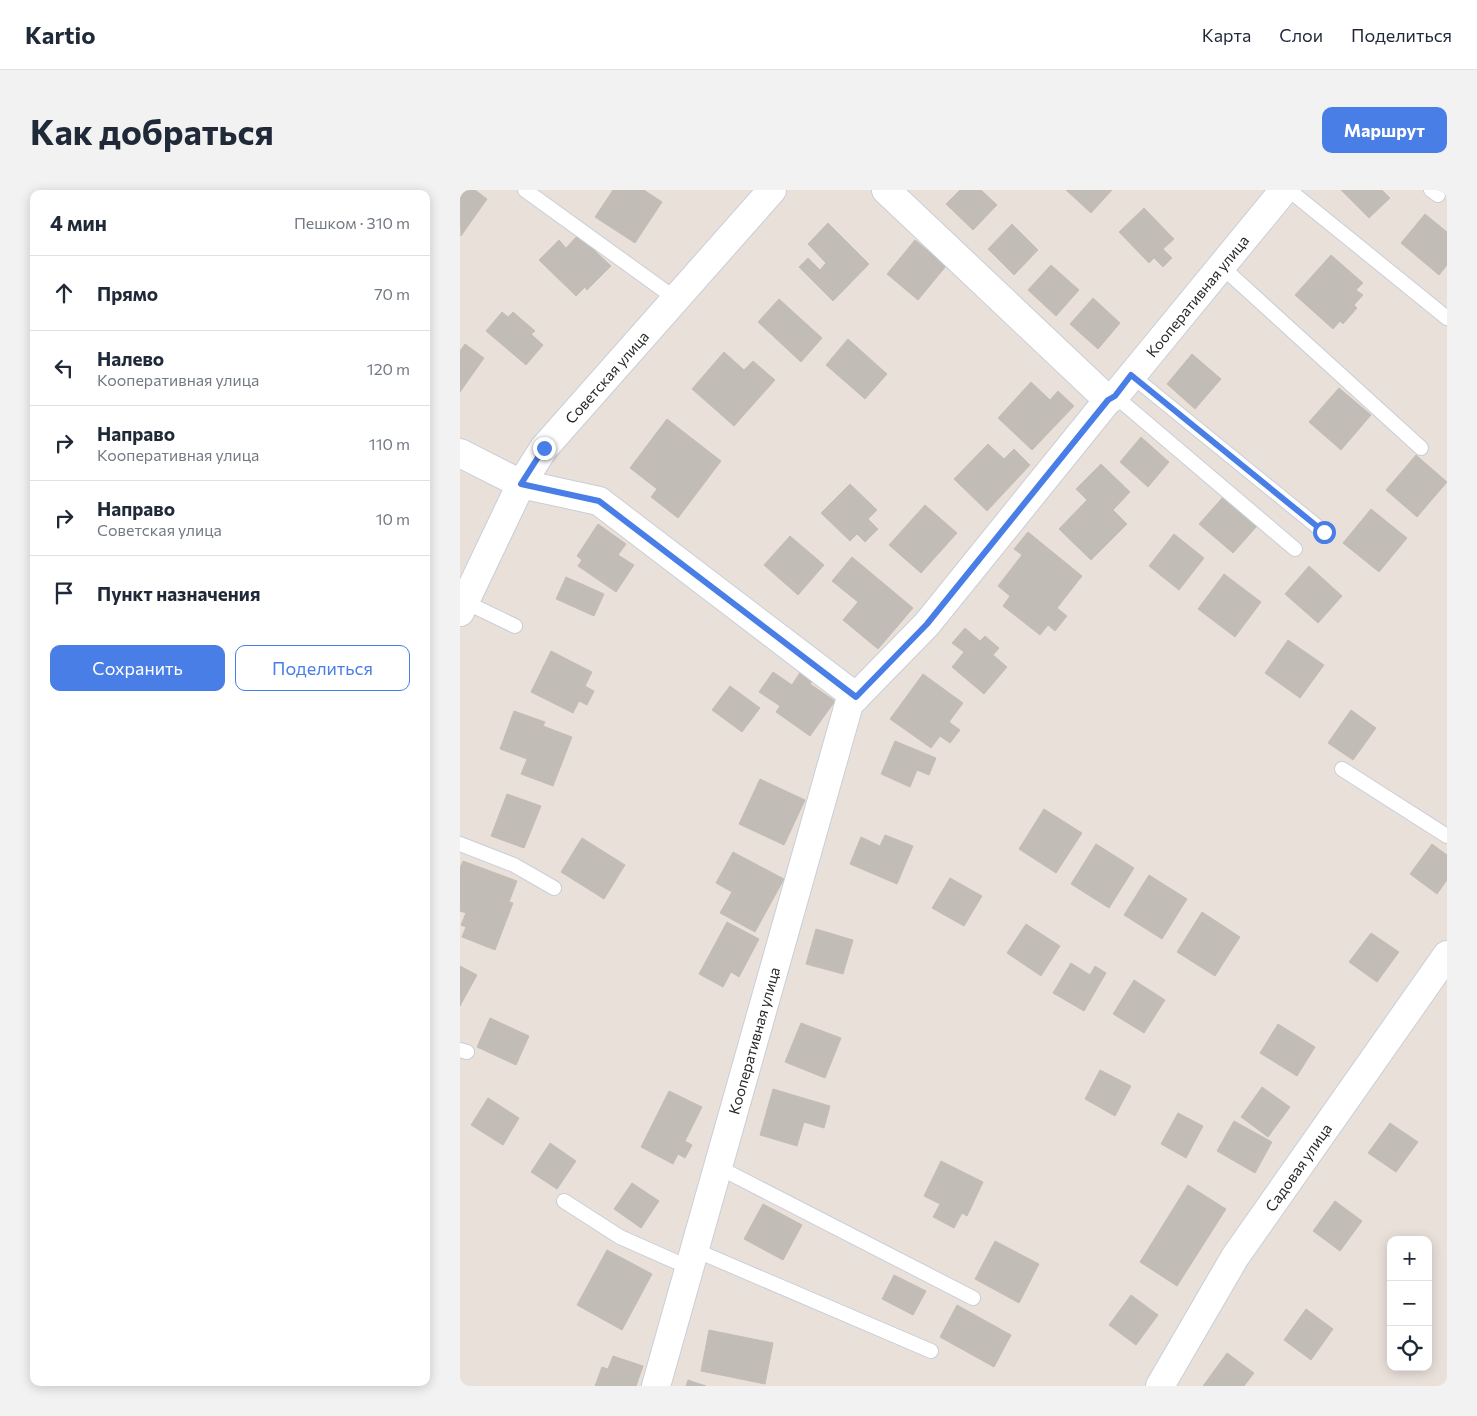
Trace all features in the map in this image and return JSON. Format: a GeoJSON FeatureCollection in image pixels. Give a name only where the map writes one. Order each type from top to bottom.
{"type":"FeatureCollection","features":[{"type":"Feature","properties":{"kind":"street","name":"Советская улица"},"geometry":{"type":"LineString","coordinates":[[462,607],[521,484],[544,448],[772,190]]}},
{"type":"Feature","properties":{"kind":"street"},"geometry":{"type":"LineString","coordinates":[[886,190],[1118,390]]}},
{"type":"Feature","properties":{"kind":"street","name":"Кооперативная улица"},"geometry":{"type":"LineString","coordinates":[[656,1386],[850,704],[927,624],[1284,190]]}},
{"type":"Feature","properties":{"kind":"street"},"geometry":{"type":"LineString","coordinates":[[460,453],[521,484],[599,501],[856,697]]}},
{"type":"Feature","properties":{"kind":"street","name":"Садовая улица"},"geometry":{"type":"LineString","coordinates":[[1160,1386],[1234,1257],[1447,955]]}},
{"type":"Feature","properties":{"kind":"lane"},"geometry":{"type":"LineString","coordinates":[[525,190],[676,299]]}},
{"type":"Feature","properties":{"kind":"lane"},"geometry":{"type":"LineString","coordinates":[[1289,190],[1447,318]]}},
{"type":"Feature","properties":{"kind":"lane"},"geometry":{"type":"LineString","coordinates":[[1221,266],[1421,448]]}},
{"type":"Feature","properties":{"kind":"lane"},"geometry":{"type":"LineString","coordinates":[[1118,390],[1324,532]]}},
{"type":"Feature","properties":{"kind":"lane"},"geometry":{"type":"LineString","coordinates":[[1118,390],[1295,549]]}},
{"type":"Feature","properties":{"kind":"lane"},"geometry":{"type":"LineString","coordinates":[[462,607],[515,626]]}},
{"type":"Feature","properties":{"kind":"lane"},"geometry":{"type":"LineString","coordinates":[[1342,769],[1447,836]]}},
{"type":"Feature","properties":{"kind":"lane"},"geometry":{"type":"LineString","coordinates":[[460,844],[514,865],[554,888]]}},
{"type":"Feature","properties":{"kind":"lane"},"geometry":{"type":"LineString","coordinates":[[718,1167],[973,1298]]}},
{"type":"Feature","properties":{"kind":"lane"},"geometry":{"type":"LineString","coordinates":[[564,1201],[620,1237],[692,1259],[931,1351]]}},
{"type":"Feature","properties":{"kind":"building"},"geometry":{"type":"Polygon","coordinates":[[[460,190],[466,190],[460,199],[460,190]]]}},
{"type":"Feature","properties":{"kind":"building"},"geometry":{"type":"Polygon","coordinates":[[[466,190],[475,190],[487,199],[461,236],[460,199],[466,190]]]}},
{"type":"Feature","properties":{"kind":"building"},"geometry":{"type":"Polygon","coordinates":[[[613,190],[644,190],[662,202],[635,243],[595,217],[613,190]]]}},
{"type":"Feature","properties":{"kind":"building"},"geometry":{"type":"Polygon","coordinates":[[[960,190],[981,190],[997,205],[973,230],[946,204],[960,190]]]}},
{"type":"Feature","properties":{"kind":"building"},"geometry":{"type":"Polygon","coordinates":[[[1066,190],[1112,190],[1091,213],[1066,190]]]}},
{"type":"Feature","properties":{"kind":"building"},"geometry":{"type":"Polygon","coordinates":[[[1341,190],[1382,190],[1390,198],[1369,218],[1341,190]]]}},
{"type":"Feature","properties":{"kind":"building"},"geometry":{"type":"Polygon","coordinates":[[[1144,208],[1174,239],[1163,249],[1172,258],[1163,267],[1154,258],[1149,263],[1119,232],[1144,208]]]}},
{"type":"Feature","properties":{"kind":"building"},"geometry":{"type":"Polygon","coordinates":[[[1425,214],[1447,232],[1447,265],[1439,275],[1401,243],[1425,214]]]}},
{"type":"Feature","properties":{"kind":"building"},"geometry":{"type":"Polygon","coordinates":[[[828,223],[869,264],[833,301],[799,267],[808,258],[820,270],[826,263],[808,244],[828,223]]]}},
{"type":"Feature","properties":{"kind":"building"},"geometry":{"type":"Polygon","coordinates":[[[1012,224],[1038,250],[1014,275],[988,249],[1012,224]]]}},
{"type":"Feature","properties":{"kind":"building"},"geometry":{"type":"Polygon","coordinates":[[[578,235],[611,266],[587,290],[585,287],[576,296],[539,260],[559,240],[566,248],[578,235]]]}},
{"type":"Feature","properties":{"kind":"building"},"geometry":{"type":"Polygon","coordinates":[[[915,240],[946,266],[918,300],[887,274],[915,240]]]}},
{"type":"Feature","properties":{"kind":"building"},"geometry":{"type":"Polygon","coordinates":[[[1331,255],[1363,283],[1356,290],[1363,295],[1354,305],[1357,308],[1343,324],[1340,321],[1333,329],[1295,295],[1331,255]]]}},
{"type":"Feature","properties":{"kind":"building"},"geometry":{"type":"Polygon","coordinates":[[[1051,265],[1079,290],[1056,316],[1028,290],[1051,265]]]}},
{"type":"Feature","properties":{"kind":"building"},"geometry":{"type":"Polygon","coordinates":[[[1093,298],[1120,323],[1098,349],[1070,324],[1093,298]]]}},
{"type":"Feature","properties":{"kind":"building"},"geometry":{"type":"Polygon","coordinates":[[[779,299],[822,338],[801,362],[758,322],[779,299]]]}},
{"type":"Feature","properties":{"kind":"building"},"geometry":{"type":"Polygon","coordinates":[[[502,312],[508,317],[513,312],[535,331],[531,334],[543,345],[526,365],[486,331],[502,312]]]}},
{"type":"Feature","properties":{"kind":"building"},"geometry":{"type":"Polygon","coordinates":[[[848,339],[887,374],[865,399],[826,365],[848,339]]]}},
{"type":"Feature","properties":{"kind":"building"},"geometry":{"type":"Polygon","coordinates":[[[465,344],[484,358],[460,392],[460,351],[465,344]]]}},
{"type":"Feature","properties":{"kind":"building"},"geometry":{"type":"Polygon","coordinates":[[[724,352],[744,370],[753,361],[775,380],[734,426],[692,389],[724,352]]]}},
{"type":"Feature","properties":{"kind":"building"},"geometry":{"type":"Polygon","coordinates":[[[1192,354],[1221,379],[1195,409],[1167,384],[1192,354]]]}},
{"type":"Feature","properties":{"kind":"building"},"geometry":{"type":"Polygon","coordinates":[[[1031,382],[1050,400],[1058,391],[1074,406],[1032,450],[998,418],[1031,382]]]}},
{"type":"Feature","properties":{"kind":"building"},"geometry":{"type":"Polygon","coordinates":[[[1339,388],[1371,415],[1341,450],[1309,422],[1339,388]]]}},
{"type":"Feature","properties":{"kind":"building"},"geometry":{"type":"Polygon","coordinates":[[[667,419],[721,461],[678,518],[651,497],[657,489],[630,468],[667,419]]]}},
{"type":"Feature","properties":{"kind":"building"},"geometry":{"type":"Polygon","coordinates":[[[1141,437],[1169,462],[1148,487],[1120,462],[1141,437]]]}},
{"type":"Feature","properties":{"kind":"building"},"geometry":{"type":"Polygon","coordinates":[[[988,444],[1004,459],[1014,449],[1030,465],[987,511],[954,479],[988,444]]]}},
{"type":"Feature","properties":{"kind":"building"},"geometry":{"type":"Polygon","coordinates":[[[1416,455],[1447,482],[1417,517],[1386,490],[1416,455]]]}},
{"type":"Feature","properties":{"kind":"building"},"geometry":{"type":"Polygon","coordinates":[[[1101,464],[1130,492],[1113,510],[1127,524],[1091,560],[1059,529],[1087,500],[1076,489],[1101,464]]]}},
{"type":"Feature","properties":{"kind":"building"},"geometry":{"type":"Polygon","coordinates":[[[850,484],[877,510],[868,519],[878,529],[865,542],[857,534],[850,541],[821,513],[850,484]]]}},
{"type":"Feature","properties":{"kind":"building"},"geometry":{"type":"Polygon","coordinates":[[[1223,497],[1257,526],[1233,553],[1199,524],[1223,497]]]}},
{"type":"Feature","properties":{"kind":"building"},"geometry":{"type":"Polygon","coordinates":[[[925,505],[957,533],[921,573],[889,545],[925,505]]]}},
{"type":"Feature","properties":{"kind":"building"},"geometry":{"type":"Polygon","coordinates":[[[1371,509],[1407,538],[1379,572],[1343,543],[1371,509]]]}},
{"type":"Feature","properties":{"kind":"building"},"geometry":{"type":"Polygon","coordinates":[[[598,524],[626,544],[618,555],[634,565],[616,592],[578,566],[582,560],[577,556],[598,524]]]}},
{"type":"Feature","properties":{"kind":"building"},"geometry":{"type":"Polygon","coordinates":[[[1028,532],[1082,576],[1057,608],[1067,616],[1055,631],[1048,625],[1040,635],[1003,606],[1010,596],[998,586],[1022,555],[1014,549],[1028,532]]]}},
{"type":"Feature","properties":{"kind":"building"},"geometry":{"type":"Polygon","coordinates":[[[1174,534],[1204,558],[1179,590],[1149,566],[1174,534]]]}},
{"type":"Feature","properties":{"kind":"building"},"geometry":{"type":"Polygon","coordinates":[[[790,536],[824,565],[798,595],[764,565],[790,536]]]}},
{"type":"Feature","properties":{"kind":"building"},"geometry":{"type":"Polygon","coordinates":[[[852,557],[913,608],[878,649],[843,620],[858,602],[832,581],[852,557]]]}},
{"type":"Feature","properties":{"kind":"building"},"geometry":{"type":"Polygon","coordinates":[[[1309,566],[1342,596],[1318,623],[1285,594],[1309,566]]]}},
{"type":"Feature","properties":{"kind":"building"},"geometry":{"type":"Polygon","coordinates":[[[1224,574],[1261,602],[1235,637],[1198,609],[1224,574]]]}},
{"type":"Feature","properties":{"kind":"building"},"geometry":{"type":"Polygon","coordinates":[[[566,577],[604,594],[594,616],[556,599],[566,577]]]}},
{"type":"Feature","properties":{"kind":"building"},"geometry":{"type":"Polygon","coordinates":[[[965,628],[980,641],[985,636],[999,648],[993,655],[1007,667],[984,694],[952,667],[964,652],[952,643],[965,628]]]}},
{"type":"Feature","properties":{"kind":"building"},"geometry":{"type":"Polygon","coordinates":[[[1288,640],[1324,665],[1300,698],[1265,673],[1288,640]]]}},
{"type":"Feature","properties":{"kind":"building"},"geometry":{"type":"Polygon","coordinates":[[[551,651],[592,672],[585,686],[594,691],[587,705],[579,701],[573,713],[531,692],[551,651]]]}},
{"type":"Feature","properties":{"kind":"building"},"geometry":{"type":"Polygon","coordinates":[[[801,671],[813,679],[810,684],[835,701],[810,736],[776,712],[780,706],[759,692],[773,672],[792,685],[801,671]]]}},
{"type":"Feature","properties":{"kind":"building"},"geometry":{"type":"Polygon","coordinates":[[[923,674],[963,703],[949,722],[960,730],[950,743],[940,736],[931,748],[890,719],[923,674]]]}},
{"type":"Feature","properties":{"kind":"building"},"geometry":{"type":"Polygon","coordinates":[[[730,686],[760,708],[742,732],[712,710],[730,686]]]}},
{"type":"Feature","properties":{"kind":"building"},"geometry":{"type":"Polygon","coordinates":[[[1351,710],[1376,728],[1353,760],[1328,743],[1351,710]]]}},
{"type":"Feature","properties":{"kind":"building"},"geometry":{"type":"Polygon","coordinates":[[[514,711],[545,722],[543,726],[572,737],[553,786],[521,774],[527,759],[500,749],[514,711]]]}},
{"type":"Feature","properties":{"kind":"building"},"geometry":{"type":"Polygon","coordinates":[[[895,741],[936,758],[929,775],[917,770],[910,787],[881,774],[895,741]]]}},
{"type":"Feature","properties":{"kind":"building"},"geometry":{"type":"Polygon","coordinates":[[[760,779],[805,800],[784,845],[739,824],[760,779]]]}},
{"type":"Feature","properties":{"kind":"building"},"geometry":{"type":"Polygon","coordinates":[[[507,794],[541,806],[524,848],[491,836],[507,794]]]}},
{"type":"Feature","properties":{"kind":"building"},"geometry":{"type":"Polygon","coordinates":[[[1044,809],[1082,833],[1056,873],[1019,849],[1044,809]]]}},
{"type":"Feature","properties":{"kind":"building"},"geometry":{"type":"Polygon","coordinates":[[[885,835],[913,846],[897,884],[850,864],[861,837],[880,846],[885,835]]]}},
{"type":"Feature","properties":{"kind":"building"},"geometry":{"type":"Polygon","coordinates":[[[582,838],[625,865],[604,899],[561,872],[582,838]]]}},
{"type":"Feature","properties":{"kind":"building"},"geometry":{"type":"Polygon","coordinates":[[[1096,844],[1134,868],[1109,908],[1071,884],[1096,844]]]}},
{"type":"Feature","properties":{"kind":"building"},"geometry":{"type":"Polygon","coordinates":[[[1432,844],[1447,855],[1447,880],[1437,894],[1410,874],[1432,844]]]}},
{"type":"Feature","properties":{"kind":"building"},"geometry":{"type":"Polygon","coordinates":[[[733,852],[784,879],[755,932],[720,913],[732,892],[716,883],[733,852]]]}},
{"type":"Feature","properties":{"kind":"building"},"geometry":{"type":"Polygon","coordinates":[[[463,861],[517,881],[509,902],[513,903],[495,950],[462,937],[466,927],[461,925],[466,913],[460,911],[460,868],[463,861]]]}},
{"type":"Feature","properties":{"kind":"building"},"geometry":{"type":"Polygon","coordinates":[[[1149,875],[1187,899],[1162,939],[1124,915],[1149,875]]]}},
{"type":"Feature","properties":{"kind":"building"},"geometry":{"type":"Polygon","coordinates":[[[950,878],[982,896],[964,926],[932,908],[950,878]]]}},
{"type":"Feature","properties":{"kind":"building"},"geometry":{"type":"Polygon","coordinates":[[[1202,912],[1240,937],[1215,976],[1177,952],[1202,912]]]}},
{"type":"Feature","properties":{"kind":"building"},"geometry":{"type":"Polygon","coordinates":[[[727,922],[759,939],[739,977],[731,972],[723,987],[699,974],[727,922]]]}},
{"type":"Feature","properties":{"kind":"building"},"geometry":{"type":"Polygon","coordinates":[[[1026,924],[1060,946],[1041,976],[1007,953],[1026,924]]]}},
{"type":"Feature","properties":{"kind":"building"},"geometry":{"type":"Polygon","coordinates":[[[816,929],[853,940],[843,974],[806,964],[816,929]]]}},
{"type":"Feature","properties":{"kind":"building"},"geometry":{"type":"Polygon","coordinates":[[[1371,933],[1399,952],[1377,982],[1349,962],[1371,933]]]}},
{"type":"Feature","properties":{"kind":"building"},"geometry":{"type":"Polygon","coordinates":[[[1071,963],[1090,975],[1095,966],[1106,973],[1084,1011],[1053,993],[1071,963]]]}},
{"type":"Feature","properties":{"kind":"building"},"geometry":{"type":"Polygon","coordinates":[[[460,966],[477,975],[460,1006],[460,966]]]}},
{"type":"Feature","properties":{"kind":"building"},"geometry":{"type":"Polygon","coordinates":[[[1134,980],[1165,1000],[1144,1033],[1113,1014],[1134,980]]]}},
{"type":"Feature","properties":{"kind":"building"},"geometry":{"type":"Polygon","coordinates":[[[490,1018],[529,1036],[516,1065],[477,1047],[490,1018]]]}},
{"type":"Feature","properties":{"kind":"building"},"geometry":{"type":"Polygon","coordinates":[[[801,1023],[841,1038],[825,1078],[785,1062],[801,1023]]]}},
{"type":"Feature","properties":{"kind":"building"},"geometry":{"type":"Polygon","coordinates":[[[1278,1024],[1315,1047],[1297,1076],[1260,1053],[1278,1024]]]}},
{"type":"Feature","properties":{"kind":"building"},"geometry":{"type":"Polygon","coordinates":[[[1100,1070],[1131,1086],[1115,1116],[1085,1099],[1100,1070]]]}},
{"type":"Feature","properties":{"kind":"building"},"geometry":{"type":"Polygon","coordinates":[[[1262,1087],[1290,1107],[1268,1137],[1241,1117],[1262,1087]]]}},
{"type":"Feature","properties":{"kind":"building"},"geometry":{"type":"Polygon","coordinates":[[[773,1089],[830,1106],[824,1128],[804,1122],[797,1146],[760,1135],[773,1089]]]}},
{"type":"Feature","properties":{"kind":"building"},"geometry":{"type":"Polygon","coordinates":[[[669,1091],[702,1107],[685,1141],[692,1145],[685,1158],[678,1154],[673,1164],[641,1147],[669,1091]]]}},
{"type":"Feature","properties":{"kind":"building"},"geometry":{"type":"Polygon","coordinates":[[[488,1098],[519,1118],[503,1145],[471,1125],[488,1098]]]}},
{"type":"Feature","properties":{"kind":"building"},"geometry":{"type":"Polygon","coordinates":[[[1178,1113],[1203,1126],[1186,1158],[1161,1144],[1178,1113]]]}},
{"type":"Feature","properties":{"kind":"building"},"geometry":{"type":"Polygon","coordinates":[[[1234,1121],[1272,1142],[1255,1173],[1217,1151],[1234,1121]]]}},
{"type":"Feature","properties":{"kind":"building"},"geometry":{"type":"Polygon","coordinates":[[[1390,1123],[1418,1142],[1396,1172],[1368,1153],[1390,1123]]]}},
{"type":"Feature","properties":{"kind":"building"},"geometry":{"type":"Polygon","coordinates":[[[550,1143],[576,1161],[557,1189],[531,1172],[550,1143]]]}},
{"type":"Feature","properties":{"kind":"building"},"geometry":{"type":"Polygon","coordinates":[[[941,1161],[983,1182],[967,1216],[962,1213],[954,1228],[933,1217],[940,1204],[924,1196],[941,1161]]]}},
{"type":"Feature","properties":{"kind":"building"},"geometry":{"type":"Polygon","coordinates":[[[632,1183],[659,1201],[641,1228],[614,1209],[632,1183]]]}},
{"type":"Feature","properties":{"kind":"building"},"geometry":{"type":"Polygon","coordinates":[[[1188,1185],[1226,1209],[1177,1286],[1140,1262],[1188,1185]]]}},
{"type":"Feature","properties":{"kind":"building"},"geometry":{"type":"Polygon","coordinates":[[[1335,1201],[1362,1221],[1340,1251],[1313,1231],[1335,1201]]]}},
{"type":"Feature","properties":{"kind":"building"},"geometry":{"type":"Polygon","coordinates":[[[763,1204],[802,1225],[783,1260],[744,1239],[763,1204]]]}},
{"type":"Feature","properties":{"kind":"building"},"geometry":{"type":"Polygon","coordinates":[[[995,1241],[1039,1264],[1019,1303],[975,1279],[995,1241]]]}},
{"type":"Feature","properties":{"kind":"building"},"geometry":{"type":"Polygon","coordinates":[[[607,1250],[652,1274],[622,1330],[577,1305],[607,1250]]]}},
{"type":"Feature","properties":{"kind":"building"},"geometry":{"type":"Polygon","coordinates":[[[894,1275],[926,1291],[913,1315],[882,1299],[894,1275]]]}},
{"type":"Feature","properties":{"kind":"building"},"geometry":{"type":"Polygon","coordinates":[[[1131,1295],[1158,1315],[1136,1345],[1109,1325],[1131,1295]]]}},
{"type":"Feature","properties":{"kind":"building"},"geometry":{"type":"Polygon","coordinates":[[[957,1305],[1011,1335],[994,1367],[940,1337],[957,1305]]]}},
{"type":"Feature","properties":{"kind":"building"},"geometry":{"type":"Polygon","coordinates":[[[1306,1309],[1333,1329],[1311,1360],[1284,1340],[1306,1309]]]}},
{"type":"Feature","properties":{"kind":"building"},"geometry":{"type":"Polygon","coordinates":[[[709,1330],[773,1343],[765,1384],[701,1371],[709,1330]]]}},
{"type":"Feature","properties":{"kind":"building"},"geometry":{"type":"Polygon","coordinates":[[[1227,1353],[1254,1373],[1244,1386],[1203,1386],[1227,1353]]]}},
{"type":"Feature","properties":{"kind":"building"},"geometry":{"type":"Polygon","coordinates":[[[613,1356],[643,1366],[636,1386],[595,1386],[602,1367],[608,1369],[613,1356]]]}},
{"type":"Feature","properties":{"kind":"building"},"geometry":{"type":"Polygon","coordinates":[[[688,1380],[706,1386],[686,1386],[688,1380]]]}},
{"type":"Feature","properties":{"kind":"route"},"geometry":{"type":"LineString","coordinates":[[544,448],[521,484],[599,501],[856,697],[927,624],[1108,400],[1115,396],[1131,375],[1324,532]]}}]}
